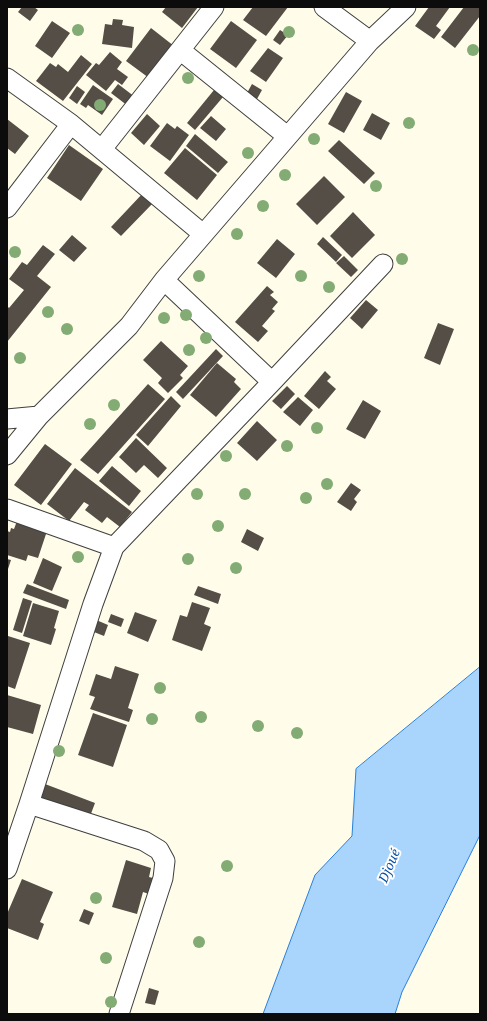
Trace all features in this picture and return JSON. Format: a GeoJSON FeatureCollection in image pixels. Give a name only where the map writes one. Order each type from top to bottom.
{"type":"FeatureCollection","features":[{"type":"Feature","properties":{"kind":"street"},"geometry":{"type":"LineString","coordinates":[[102,149],[214,7]]}},
{"type":"Feature","properties":{"kind":"street"},"geometry":{"type":"LineString","coordinates":[[324,7],[370,41]]}},
{"type":"Feature","properties":{"kind":"street"},"geometry":{"type":"LineString","coordinates":[[7,455],[39,416],[129,326],[164,280],[287,136],[370,41],[406,7]]}},
{"type":"Feature","properties":{"kind":"street"},"geometry":{"type":"LineString","coordinates":[[180,50],[287,136]]}},
{"type":"Feature","properties":{"kind":"street"},"geometry":{"type":"LineString","coordinates":[[7,78],[71,124],[203,234]]}},
{"type":"Feature","properties":{"kind":"street"},"geometry":{"type":"LineString","coordinates":[[7,208],[71,124]]}},
{"type":"Feature","properties":{"kind":"street"},"geometry":{"type":"LineString","coordinates":[[7,869],[93,604],[114,547],[383,264]]}},
{"type":"Feature","properties":{"kind":"street"},"geometry":{"type":"LineString","coordinates":[[164,280],[272,382]]}},
{"type":"Feature","properties":{"kind":"street"},"geometry":{"type":"LineString","coordinates":[[7,419],[39,416]]}},
{"type":"Feature","properties":{"kind":"street"},"geometry":{"type":"LineString","coordinates":[[7,509],[114,547]]}},
{"type":"Feature","properties":{"kind":"street"},"geometry":{"type":"LineString","coordinates":[[29,804],[144,841],[159,850],[165,861],[164,878],[118,1014]]}},
{"type":"Feature","properties":{"kind":"water","name":"Djoué"},"geometry":{"type":"Polygon","coordinates":[[[480,667],[480,835],[402,992],[395,1014],[263,1014],[315,875],[352,836],[356,769],[480,667]]]}},
{"type":"Feature","properties":{"kind":"building"},"geometry":{"type":"Polygon","coordinates":[[[22,7],[34,7],[38,10],[30,21],[18,12],[22,7]]]}},
{"type":"Feature","properties":{"kind":"building"},"geometry":{"type":"Polygon","coordinates":[[[166,7],[198,7],[182,28],[162,12],[166,7]]]}},
{"type":"Feature","properties":{"kind":"building"},"geometry":{"type":"Polygon","coordinates":[[[253,7],[288,7],[266,36],[243,20],[253,7]]]}},
{"type":"Feature","properties":{"kind":"building"},"geometry":{"type":"Polygon","coordinates":[[[429,7],[450,7],[436,26],[441,30],[434,39],[415,26],[429,7]]]}},
{"type":"Feature","properties":{"kind":"building"},"geometry":{"type":"Polygon","coordinates":[[[464,7],[480,7],[480,16],[455,48],[441,37],[464,7]]]}},
{"type":"Feature","properties":{"kind":"building"},"geometry":{"type":"Polygon","coordinates":[[[113,19],[123,20],[122,25],[134,27],[132,48],[102,44],[105,24],[112,25],[113,19]]]}},
{"type":"Feature","properties":{"kind":"building"},"geometry":{"type":"Polygon","coordinates":[[[52,21],[70,33],[52,58],[35,46],[52,21]]]}},
{"type":"Feature","properties":{"kind":"building"},"geometry":{"type":"Polygon","coordinates":[[[231,21],[257,40],[236,68],[210,49],[231,21]]]}},
{"type":"Feature","properties":{"kind":"building"},"geometry":{"type":"Polygon","coordinates":[[[151,28],[174,46],[149,78],[126,61],[151,28]]]}},
{"type":"Feature","properties":{"kind":"building"},"geometry":{"type":"Polygon","coordinates":[[[280,30],[288,35],[280,45],[273,40],[280,30]]]}},
{"type":"Feature","properties":{"kind":"building"},"geometry":{"type":"Polygon","coordinates":[[[268,48],[283,58],[266,82],[250,71],[268,48]]]}},
{"type":"Feature","properties":{"kind":"building"},"geometry":{"type":"Polygon","coordinates":[[[110,52],[122,62],[117,69],[128,77],[122,85],[115,80],[106,91],[86,75],[96,63],[99,65],[110,52]]]}},
{"type":"Feature","properties":{"kind":"building"},"geometry":{"type":"Polygon","coordinates":[[[81,55],[92,64],[63,101],[36,81],[50,63],[56,67],[58,64],[68,72],[81,55]]]}},
{"type":"Feature","properties":{"kind":"building"},"geometry":{"type":"Polygon","coordinates":[[[118,84],[135,97],[128,106],[111,93],[118,84]]]}},
{"type":"Feature","properties":{"kind":"building"},"geometry":{"type":"Polygon","coordinates":[[[252,84],[262,90],[257,99],[247,93],[252,84]]]}},
{"type":"Feature","properties":{"kind":"building"},"geometry":{"type":"Polygon","coordinates":[[[93,85],[113,99],[102,115],[88,105],[86,108],[80,104],[93,85]]]}},
{"type":"Feature","properties":{"kind":"building"},"geometry":{"type":"Polygon","coordinates":[[[77,86],[85,92],[77,104],[69,98],[77,86]]]}},
{"type":"Feature","properties":{"kind":"building"},"geometry":{"type":"Polygon","coordinates":[[[214,90],[223,97],[195,130],[187,123],[214,90]]]}},
{"type":"Feature","properties":{"kind":"building"},"geometry":{"type":"Polygon","coordinates":[[[346,92],[362,101],[344,133],[328,124],[346,92]]]}},
{"type":"Feature","properties":{"kind":"building"},"geometry":{"type":"Polygon","coordinates":[[[372,113],[390,123],[381,140],[363,130],[372,113]]]}},
{"type":"Feature","properties":{"kind":"building"},"geometry":{"type":"Polygon","coordinates":[[[147,114],[160,126],[144,145],[131,133],[147,114]]]}},
{"type":"Feature","properties":{"kind":"building"},"geometry":{"type":"Polygon","coordinates":[[[211,116],[226,129],[216,141],[200,128],[211,116]]]}},
{"type":"Feature","properties":{"kind":"building"},"geometry":{"type":"Polygon","coordinates":[[[7,119],[29,136],[15,154],[7,148],[7,119]]]}},
{"type":"Feature","properties":{"kind":"building"},"geometry":{"type":"Polygon","coordinates":[[[167,123],[175,129],[177,126],[189,135],[170,161],[150,146],[167,123]]]}},
{"type":"Feature","properties":{"kind":"building"},"geometry":{"type":"Polygon","coordinates":[[[195,134],[228,162],[218,173],[186,146],[195,134]]]}},
{"type":"Feature","properties":{"kind":"building"},"geometry":{"type":"Polygon","coordinates":[[[339,140],[375,173],[364,184],[328,151],[339,140]]]}},
{"type":"Feature","properties":{"kind":"building"},"geometry":{"type":"Polygon","coordinates":[[[69,145],[103,169],[81,201],[47,178],[69,145]]]}},
{"type":"Feature","properties":{"kind":"building"},"geometry":{"type":"Polygon","coordinates":[[[185,148],[217,175],[197,200],[164,173],[185,148]]]}},
{"type":"Feature","properties":{"kind":"building"},"geometry":{"type":"Polygon","coordinates":[[[324,176],[345,197],[317,225],[296,204],[324,176]]]}},
{"type":"Feature","properties":{"kind":"building"},"geometry":{"type":"Polygon","coordinates":[[[144,192],[154,202],[121,236],[111,227],[144,192]]]}},
{"type":"Feature","properties":{"kind":"building"},"geometry":{"type":"Polygon","coordinates":[[[353,212],[375,235],[352,258],[330,236],[353,212]]]}},
{"type":"Feature","properties":{"kind":"building"},"geometry":{"type":"Polygon","coordinates":[[[72,235],[87,248],[74,262],[59,250],[72,235]]]}},
{"type":"Feature","properties":{"kind":"building"},"geometry":{"type":"Polygon","coordinates":[[[323,237],[342,255],[336,262],[317,244],[323,237]]]}},
{"type":"Feature","properties":{"kind":"building"},"geometry":{"type":"Polygon","coordinates":[[[277,239],[295,254],[276,278],[257,263],[277,239]]]}},
{"type":"Feature","properties":{"kind":"building"},"geometry":{"type":"Polygon","coordinates":[[[43,245],[55,254],[37,276],[51,287],[7,342],[7,306],[9,308],[24,290],[9,279],[22,262],[27,265],[43,245]]]}},
{"type":"Feature","properties":{"kind":"building"},"geometry":{"type":"Polygon","coordinates":[[[344,256],[358,270],[351,277],[336,263],[344,256]]]}},
{"type":"Feature","properties":{"kind":"building"},"geometry":{"type":"Polygon","coordinates":[[[267,286],[274,292],[270,295],[278,302],[272,309],[275,311],[262,326],[268,331],[258,342],[235,322],[267,286]]]}},
{"type":"Feature","properties":{"kind":"building"},"geometry":{"type":"Polygon","coordinates":[[[366,300],[378,310],[362,329],[350,318],[366,300]]]}},
{"type":"Feature","properties":{"kind":"building"},"geometry":{"type":"Polygon","coordinates":[[[438,323],[454,329],[440,365],[424,358],[438,323]]]}},
{"type":"Feature","properties":{"kind":"building"},"geometry":{"type":"Polygon","coordinates":[[[161,341],[188,366],[180,375],[183,378],[168,393],[158,383],[162,378],[143,360],[161,341]]]}},
{"type":"Feature","properties":{"kind":"building"},"geometry":{"type":"Polygon","coordinates":[[[216,349],[223,356],[183,399],[176,392],[216,349]]]}},
{"type":"Feature","properties":{"kind":"building"},"geometry":{"type":"Polygon","coordinates":[[[217,363],[236,379],[234,382],[241,389],[216,417],[190,395],[217,363]]]}},
{"type":"Feature","properties":{"kind":"building"},"geometry":{"type":"Polygon","coordinates":[[[325,371],[331,377],[327,381],[336,389],[319,409],[304,396],[325,371]]]}},
{"type":"Feature","properties":{"kind":"building"},"geometry":{"type":"Polygon","coordinates":[[[148,384],[165,399],[98,474],[80,460],[148,384]]]}},
{"type":"Feature","properties":{"kind":"building"},"geometry":{"type":"Polygon","coordinates":[[[287,386],[295,394],[281,409],[272,401],[287,386]]]}},
{"type":"Feature","properties":{"kind":"building"},"geometry":{"type":"Polygon","coordinates":[[[171,396],[181,406],[148,446],[136,435],[171,396]]]}},
{"type":"Feature","properties":{"kind":"building"},"geometry":{"type":"Polygon","coordinates":[[[298,397],[313,410],[300,426],[283,412],[298,397]]]}},
{"type":"Feature","properties":{"kind":"building"},"geometry":{"type":"Polygon","coordinates":[[[363,400],[381,411],[365,439],[346,429],[363,400]]]}},
{"type":"Feature","properties":{"kind":"building"},"geometry":{"type":"Polygon","coordinates":[[[257,421],[277,440],[257,461],[237,443],[257,421]]]}},
{"type":"Feature","properties":{"kind":"building"},"geometry":{"type":"Polygon","coordinates":[[[136,438],[167,468],[158,478],[144,465],[136,473],[119,457],[136,438]]]}},
{"type":"Feature","properties":{"kind":"building"},"geometry":{"type":"Polygon","coordinates":[[[45,444],[72,464],[41,505],[14,485],[45,444]]]}},
{"type":"Feature","properties":{"kind":"building"},"geometry":{"type":"Polygon","coordinates":[[[112,466],[141,491],[129,506],[99,481],[112,466]]]}},
{"type":"Feature","properties":{"kind":"building"},"geometry":{"type":"Polygon","coordinates":[[[75,468],[132,512],[120,527],[107,517],[102,523],[85,510],[89,505],[84,502],[69,521],[47,504],[75,468]]]}},
{"type":"Feature","properties":{"kind":"building"},"geometry":{"type":"Polygon","coordinates":[[[351,483],[361,490],[354,499],[357,502],[351,511],[337,502],[351,483]]]}},
{"type":"Feature","properties":{"kind":"building"},"geometry":{"type":"Polygon","coordinates":[[[17,521],[47,531],[38,558],[28,555],[26,561],[7,555],[7,531],[10,532],[11,528],[14,529],[17,521]]]}},
{"type":"Feature","properties":{"kind":"building"},"geometry":{"type":"Polygon","coordinates":[[[247,529],[264,538],[258,551],[241,542],[247,529]]]}},
{"type":"Feature","properties":{"kind":"building"},"geometry":{"type":"Polygon","coordinates":[[[43,558],[62,567],[52,591],[33,583],[43,558]]]}},
{"type":"Feature","properties":{"kind":"building"},"geometry":{"type":"Polygon","coordinates":[[[7,559],[11,560],[7,572],[7,559]]]}},
{"type":"Feature","properties":{"kind":"building"},"geometry":{"type":"Polygon","coordinates":[[[27,584],[69,600],[66,609],[23,593],[27,584]]]}},
{"type":"Feature","properties":{"kind":"building"},"geometry":{"type":"Polygon","coordinates":[[[198,586],[221,594],[218,604],[194,595],[198,586]]]}},
{"type":"Feature","properties":{"kind":"building"},"geometry":{"type":"Polygon","coordinates":[[[23,598],[32,601],[22,633],[13,630],[23,598]]]}},
{"type":"Feature","properties":{"kind":"building"},"geometry":{"type":"Polygon","coordinates":[[[192,602],[210,608],[204,624],[211,627],[202,651],[172,640],[180,615],[187,617],[192,602]]]}},
{"type":"Feature","properties":{"kind":"building"},"geometry":{"type":"Polygon","coordinates":[[[33,603],[59,611],[54,628],[56,629],[51,645],[23,636],[33,603]]]}},
{"type":"Feature","properties":{"kind":"building"},"geometry":{"type":"Polygon","coordinates":[[[135,612],[157,620],[148,642],[127,633],[135,612]]]}},
{"type":"Feature","properties":{"kind":"building"},"geometry":{"type":"Polygon","coordinates":[[[111,614],[124,619],[121,627],[108,622],[111,614]]]}},
{"type":"Feature","properties":{"kind":"building"},"geometry":{"type":"Polygon","coordinates":[[[94,619],[108,625],[104,636],[89,630],[94,619]]]}},
{"type":"Feature","properties":{"kind":"building"},"geometry":{"type":"Polygon","coordinates":[[[8,636],[30,643],[15,689],[7,686],[8,636]]]}},
{"type":"Feature","properties":{"kind":"building"},"geometry":{"type":"Polygon","coordinates":[[[115,666],[139,674],[128,708],[133,710],[129,722],[90,709],[95,697],[89,695],[96,674],[111,679],[115,666]]]}},
{"type":"Feature","properties":{"kind":"building"},"geometry":{"type":"Polygon","coordinates":[[[7,695],[41,705],[33,734],[7,727],[7,695]]]}},
{"type":"Feature","properties":{"kind":"building"},"geometry":{"type":"Polygon","coordinates":[[[93,713],[127,725],[113,767],[78,755],[93,713]]]}},
{"type":"Feature","properties":{"kind":"building"},"geometry":{"type":"Polygon","coordinates":[[[45,784],[95,803],[89,819],[39,801],[45,784]]]}},
{"type":"Feature","properties":{"kind":"building"},"geometry":{"type":"Polygon","coordinates":[[[126,860],[151,868],[149,877],[153,878],[149,894],[143,892],[137,914],[112,907],[126,860]]]}},
{"type":"Feature","properties":{"kind":"building"},"geometry":{"type":"Polygon","coordinates":[[[22,879],[53,892],[40,922],[44,924],[38,940],[7,928],[7,914],[22,879]]]}},
{"type":"Feature","properties":{"kind":"building"},"geometry":{"type":"Polygon","coordinates":[[[84,909],[94,913],[89,925],[79,921],[84,909]]]}},
{"type":"Feature","properties":{"kind":"building"},"geometry":{"type":"Polygon","coordinates":[[[149,988],[159,991],[155,1005],[145,1003],[149,988]]]}}]}
